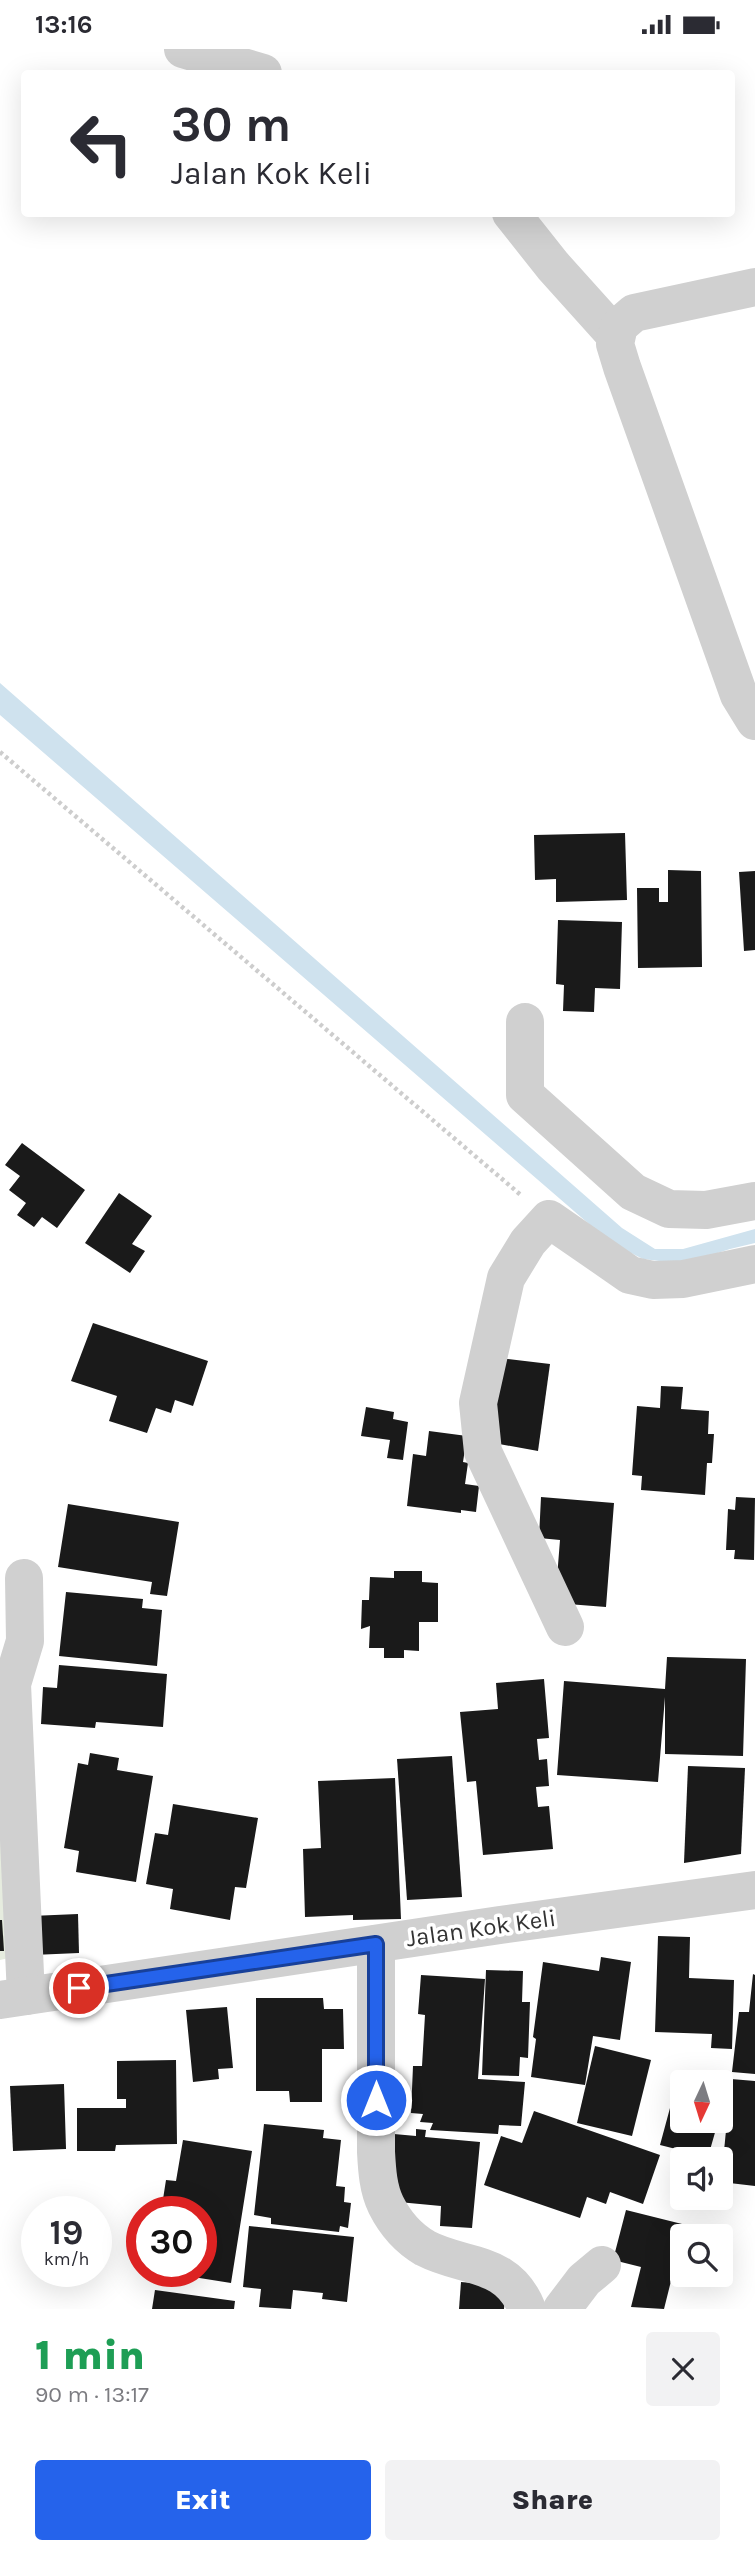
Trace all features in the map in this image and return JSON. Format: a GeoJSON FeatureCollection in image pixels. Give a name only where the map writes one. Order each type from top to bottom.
{"type":"FeatureCollection","features":[{"type":"Feature","properties":{"kind":"street"},"geometry":{"type":"LineString","coordinates":[[183,49],[252,70]]}},
{"type":"Feature","properties":{"kind":"street"},"geometry":{"type":"LineString","coordinates":[[514,217],[553,266],[615,335]]}},
{"type":"Feature","properties":{"kind":"street"},"geometry":{"type":"LineString","coordinates":[[755,287],[634,313],[619,326],[615,335],[618,356],[739,695],[755,721]]}},
{"type":"Feature","properties":{"kind":"street"},"geometry":{"type":"LineString","coordinates":[[526,1022],[525,1095],[633,1192],[669,1209],[706,1210],[755,1201]]}},
{"type":"Feature","properties":{"kind":"street"},"geometry":{"type":"LineString","coordinates":[[565,1627],[482,1452],[478,1403],[506,1278],[528,1242],[549,1219],[630,1275],[653,1280],[683,1279],[755,1264]]}},
{"type":"Feature","properties":{"kind":"street"},"geometry":{"type":"LineString","coordinates":[[13,1998],[12,1684],[25,1641],[24,1578]]}},
{"type":"Feature","properties":{"kind":"street","name":"Jalan Kok Keli"},"geometry":{"type":"LineString","coordinates":[[13,1998],[755,1890]]}},
{"type":"Feature","properties":{"kind":"street"},"geometry":{"type":"LineString","coordinates":[[376,1944],[376,2152],[385,2203],[407,2235],[437,2253],[493,2270],[504,2276],[515,2287],[527,2309]]}},
{"type":"Feature","properties":{"kind":"street"},"geometry":{"type":"LineString","coordinates":[[562,2309],[584,2280],[602,2265]]}},
{"type":"Feature","properties":{"kind":"path"},"geometry":{"type":"LineString","coordinates":[[0,752],[549,1219]]}},
{"type":"Feature","properties":{"kind":"shaded area"},"geometry":{"type":"Polygon","coordinates":[[[0,1718],[9,1958],[0,1960],[0,1718]]]}},
{"type":"Feature","properties":{"kind":"water"},"geometry":{"type":"Polygon","coordinates":[[[0,683],[622,1228],[655,1249],[683,1249],[755,1229],[755,1243],[684,1264],[643,1259],[611,1243],[0,715],[0,683]]]}},
{"type":"Feature","properties":{"kind":"building"},"geometry":{"type":"Polygon","coordinates":[[[625,833],[627,900],[556,902],[556,879],[535,880],[534,835],[625,833]]]}},
{"type":"Feature","properties":{"kind":"building"},"geometry":{"type":"Polygon","coordinates":[[[668,870],[701,871],[702,967],[638,968],[637,888],[659,888],[659,902],[668,902],[668,870]]]}},
{"type":"Feature","properties":{"kind":"building"},"geometry":{"type":"Polygon","coordinates":[[[755,871],[755,950],[744,951],[739,872],[755,871]]]}},
{"type":"Feature","properties":{"kind":"building"},"geometry":{"type":"Polygon","coordinates":[[[558,920],[622,922],[620,989],[595,988],[594,1012],[563,1011],[564,985],[556,984],[558,920]]]}},
{"type":"Feature","properties":{"kind":"building"},"geometry":{"type":"Polygon","coordinates":[[[22,1143],[85,1190],[57,1228],[42,1217],[34,1227],[17,1215],[26,1203],[9,1190],[20,1176],[5,1165],[22,1143]]]}},
{"type":"Feature","properties":{"kind":"building"},"geometry":{"type":"Polygon","coordinates":[[[119,1193],[152,1216],[132,1244],[145,1251],[130,1273],[85,1243],[119,1193]]]}},
{"type":"Feature","properties":{"kind":"building"},"geometry":{"type":"Polygon","coordinates":[[[93,1323],[208,1361],[193,1406],[175,1400],[171,1413],[156,1408],[147,1433],[109,1421],[117,1396],[71,1381],[93,1323]]]}},
{"type":"Feature","properties":{"kind":"building"},"geometry":{"type":"Polygon","coordinates":[[[499,1358],[550,1364],[538,1451],[488,1442],[499,1358]]]}},
{"type":"Feature","properties":{"kind":"building"},"geometry":{"type":"Polygon","coordinates":[[[661,1386],[683,1387],[681,1409],[709,1411],[708,1434],[714,1434],[712,1463],[707,1463],[705,1495],[641,1490],[642,1476],[632,1475],[637,1406],[660,1408],[661,1386]]]}},
{"type":"Feature","properties":{"kind":"building"},"geometry":{"type":"Polygon","coordinates":[[[366,1407],[394,1412],[393,1419],[408,1422],[403,1460],[387,1458],[390,1440],[361,1436],[366,1407]]]}},
{"type":"Feature","properties":{"kind":"building"},"geometry":{"type":"Polygon","coordinates":[[[429,1431],[467,1436],[463,1462],[468,1463],[465,1484],[479,1486],[476,1512],[461,1510],[461,1513],[407,1506],[413,1454],[426,1456],[429,1431]]]}},
{"type":"Feature","properties":{"kind":"building"},"geometry":{"type":"Polygon","coordinates":[[[541,1497],[614,1503],[606,1607],[555,1603],[560,1540],[539,1538],[541,1497]]]}},
{"type":"Feature","properties":{"kind":"building"},"geometry":{"type":"Polygon","coordinates":[[[736,1497],[755,1498],[754,1560],[734,1559],[735,1550],[726,1550],[728,1509],[735,1510],[736,1497]]]}},
{"type":"Feature","properties":{"kind":"building"},"geometry":{"type":"Polygon","coordinates":[[[68,1504],[179,1522],[167,1596],[150,1594],[152,1582],[58,1567],[68,1504]]]}},
{"type":"Feature","properties":{"kind":"building"},"geometry":{"type":"Polygon","coordinates":[[[394,1571],[422,1571],[422,1582],[438,1583],[438,1622],[419,1622],[419,1651],[404,1650],[404,1658],[384,1658],[384,1648],[369,1648],[370,1626],[361,1629],[362,1600],[369,1600],[370,1577],[394,1578],[394,1571]]]}},
{"type":"Feature","properties":{"kind":"building"},"geometry":{"type":"Polygon","coordinates":[[[66,1592],[143,1599],[142,1608],[162,1610],[157,1666],[59,1656],[66,1592]]]}},
{"type":"Feature","properties":{"kind":"building"},"geometry":{"type":"Polygon","coordinates":[[[667,1657],[746,1659],[743,1756],[665,1754],[665,1697],[658,1782],[557,1775],[564,1681],[665,1689],[667,1657]]]}},
{"type":"Feature","properties":{"kind":"building"},"geometry":{"type":"Polygon","coordinates":[[[59,1665],[167,1674],[163,1727],[96,1722],[95,1728],[41,1724],[43,1687],[57,1688],[59,1665]]]}},
{"type":"Feature","properties":{"kind":"building"},"geometry":{"type":"Polygon","coordinates":[[[544,1679],[549,1738],[537,1739],[539,1760],[547,1759],[549,1786],[536,1787],[538,1807],[549,1806],[553,1849],[483,1855],[476,1781],[467,1782],[460,1712],[498,1709],[496,1683],[544,1679]]]}},
{"type":"Feature","properties":{"kind":"building"},"geometry":{"type":"Polygon","coordinates":[[[90,1753],[119,1758],[117,1770],[153,1776],[136,1882],[76,1872],[79,1851],[64,1848],[78,1763],[88,1765],[90,1753]]]}},
{"type":"Feature","properties":{"kind":"building"},"geometry":{"type":"Polygon","coordinates":[[[452,1756],[462,1897],[407,1900],[397,1759],[452,1756]]]}},
{"type":"Feature","properties":{"kind":"building"},"geometry":{"type":"Polygon","coordinates":[[[688,1766],[745,1768],[741,1854],[684,1863],[688,1766]]]}},
{"type":"Feature","properties":{"kind":"building"},"geometry":{"type":"Polygon","coordinates":[[[395,1778],[401,1919],[353,1920],[353,1915],[305,1917],[303,1849],[321,1848],[318,1781],[395,1778]]]}},
{"type":"Feature","properties":{"kind":"building"},"geometry":{"type":"Polygon","coordinates":[[[173,1804],[258,1818],[246,1888],[235,1887],[230,1920],[170,1909],[173,1889],[146,1884],[155,1833],[168,1835],[173,1804]]]}},
{"type":"Feature","properties":{"kind":"building"},"geometry":{"type":"Polygon","coordinates":[[[78,1914],[79,1953],[33,1955],[31,1916],[78,1914]]]}},
{"type":"Feature","properties":{"kind":"building"},"geometry":{"type":"Polygon","coordinates":[[[2,1920],[4,1951],[0,1951],[2,1920]]]}},
{"type":"Feature","properties":{"kind":"building"},"geometry":{"type":"Polygon","coordinates":[[[658,1936],[690,1937],[689,1978],[734,1980],[732,2049],[711,2048],[712,2034],[655,2032],[658,1936]]]}},
{"type":"Feature","properties":{"kind":"building"},"geometry":{"type":"Polygon","coordinates":[[[601,1957],[631,1962],[620,2040],[593,2036],[585,2085],[531,2077],[536,2039],[533,2037],[543,1962],[599,1971],[601,1957]]]}},
{"type":"Feature","properties":{"kind":"building"},"geometry":{"type":"Polygon","coordinates":[[[486,1970],[523,1971],[522,2002],[530,2002],[528,2058],[520,2057],[519,2076],[482,2075],[486,1970]]]}},
{"type":"Feature","properties":{"kind":"building"},"geometry":{"type":"Polygon","coordinates":[[[753,1974],[755,2074],[732,2070],[739,2012],[749,2012],[753,1974]]]}},
{"type":"Feature","properties":{"kind":"building"},"geometry":{"type":"Polygon","coordinates":[[[421,1975],[485,1979],[478,2079],[525,2082],[521,2126],[499,2125],[498,2134],[430,2130],[433,2123],[420,2122],[423,2114],[411,2113],[413,2066],[422,2066],[425,2015],[418,2014],[421,1975]]]}},
{"type":"Feature","properties":{"kind":"building"},"geometry":{"type":"Polygon","coordinates":[[[256,1998],[323,1998],[324,2009],[343,2009],[344,2049],[322,2049],[322,2102],[290,2102],[289,2091],[256,2091],[256,1998]]]}},
{"type":"Feature","properties":{"kind":"building"},"geometry":{"type":"Polygon","coordinates":[[[227,2007],[233,2068],[218,2069],[219,2079],[193,2082],[186,2010],[227,2007]]]}},
{"type":"Feature","properties":{"kind":"building"},"geometry":{"type":"Polygon","coordinates":[[[595,2046],[651,2060],[632,2136],[577,2123],[595,2046]]]}},
{"type":"Feature","properties":{"kind":"building"},"geometry":{"type":"Polygon","coordinates":[[[176,2060],[177,2144],[116,2145],[115,2151],[77,2151],[77,2108],[126,2108],[126,2099],[117,2099],[117,2061],[176,2060]]]}},
{"type":"Feature","properties":{"kind":"building"},"geometry":{"type":"Polygon","coordinates":[[[733,2079],[755,2081],[755,2186],[733,2183],[733,2147],[724,2147],[726,2133],[733,2133],[733,2079]]]}},
{"type":"Feature","properties":{"kind":"building"},"geometry":{"type":"Polygon","coordinates":[[[64,2084],[66,2149],[13,2151],[10,2086],[64,2084]]]}},
{"type":"Feature","properties":{"kind":"building"},"geometry":{"type":"Polygon","coordinates":[[[670,2108],[670,2133],[715,2133],[711,2147],[670,2148],[660,2145],[670,2108]]]}},
{"type":"Feature","properties":{"kind":"building"},"geometry":{"type":"Polygon","coordinates":[[[534,2111],[660,2155],[643,2204],[610,2192],[606,2204],[587,2197],[580,2218],[484,2185],[501,2136],[522,2143],[534,2111]]]}},
{"type":"Feature","properties":{"kind":"building"},"geometry":{"type":"Polygon","coordinates":[[[264,2124],[324,2130],[323,2138],[341,2140],[336,2186],[345,2187],[344,2202],[351,2203],[348,2228],[340,2226],[339,2232],[271,2224],[271,2218],[254,2215],[264,2124]]]}},
{"type":"Feature","properties":{"kind":"building"},"geometry":{"type":"Polygon","coordinates":[[[416,2129],[426,2130],[425,2137],[480,2142],[472,2228],[440,2226],[441,2206],[388,2201],[394,2134],[416,2136],[416,2129]]]}},
{"type":"Feature","properties":{"kind":"building"},"geometry":{"type":"Polygon","coordinates":[[[183,2140],[252,2151],[231,2283],[217,2281],[217,2196],[164,2196],[166,2180],[176,2181],[183,2140]]]}},
{"type":"Feature","properties":{"kind":"building"},"geometry":{"type":"Polygon","coordinates":[[[626,2210],[682,2224],[670,2224],[670,2285],[664,2309],[631,2307],[641,2267],[613,2260],[626,2210]]]}},
{"type":"Feature","properties":{"kind":"building"},"geometry":{"type":"Polygon","coordinates":[[[249,2226],[354,2237],[347,2302],[322,2299],[323,2293],[293,2290],[291,2309],[259,2307],[261,2289],[243,2287],[249,2226]]]}},
{"type":"Feature","properties":{"kind":"building"},"geometry":{"type":"Polygon","coordinates":[[[461,2282],[506,2286],[504,2309],[459,2309],[461,2282]]]}},
{"type":"Feature","properties":{"kind":"building"},"geometry":{"type":"Polygon","coordinates":[[[155,2290],[235,2301],[234,2309],[152,2309],[155,2290]]]}},
{"type":"Feature","properties":{"kind":"route"},"geometry":{"type":"LineString","coordinates":[[79,1988],[376,1944],[376,2100]]}}]}
